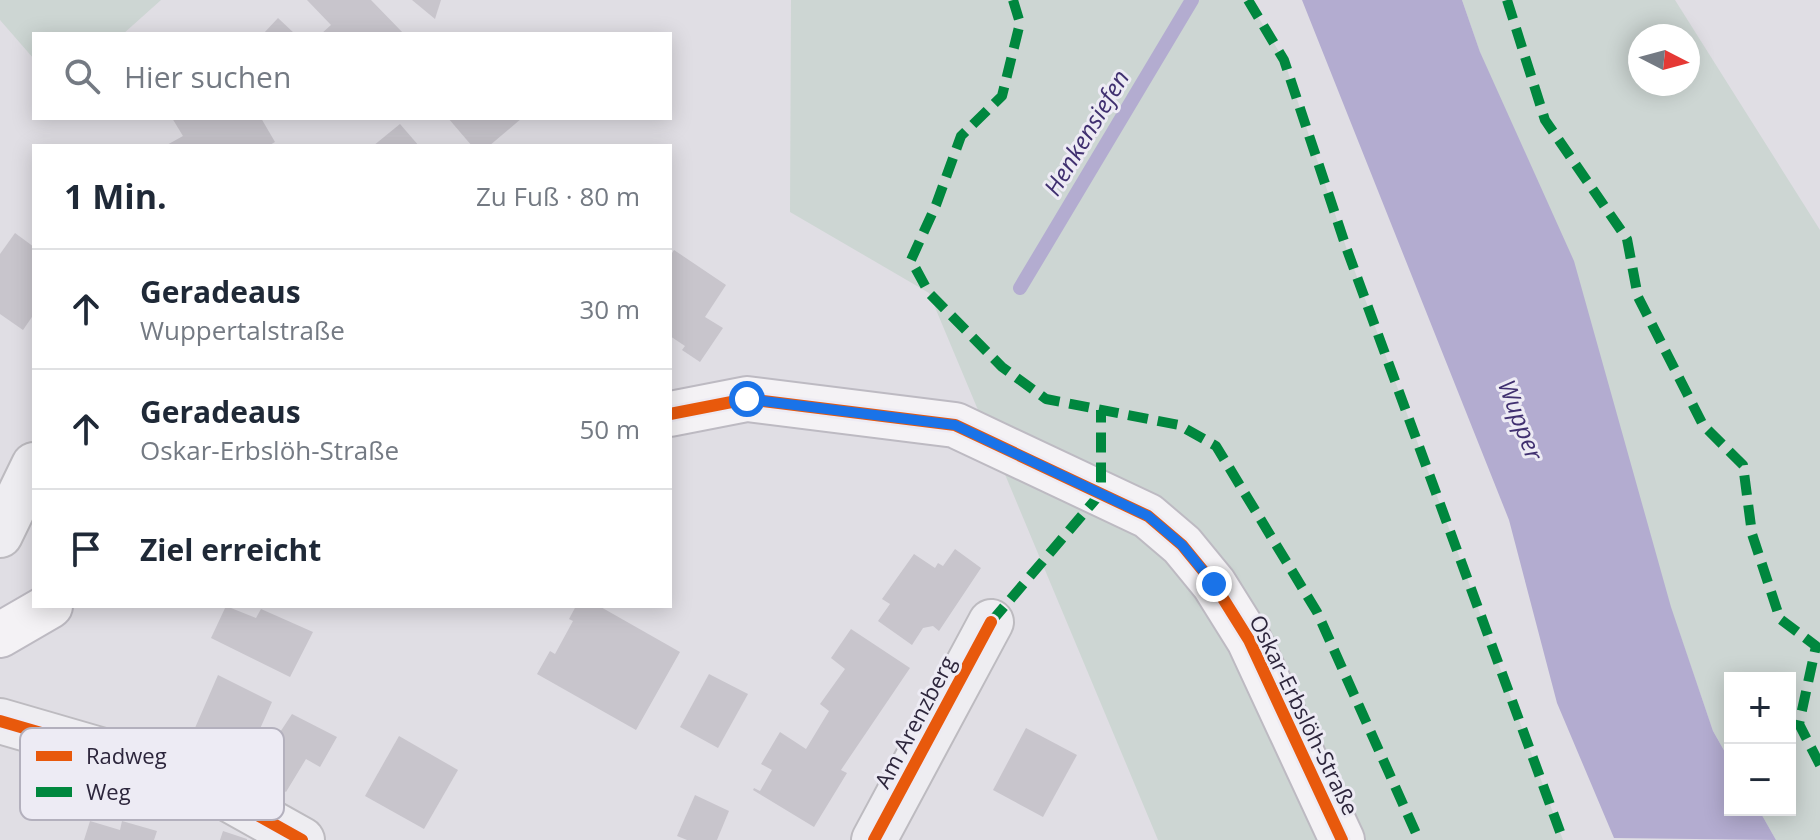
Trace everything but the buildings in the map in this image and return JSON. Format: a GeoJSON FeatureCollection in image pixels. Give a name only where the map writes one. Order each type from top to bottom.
{"type":"FeatureCollection","features":[{"type":"Feature","properties":{"kind":"main road","name":"Oskar-Erbslöh-Straße"},"geometry":{"type":"LineString","coordinates":[[672,414],[747,399],[955,425],[1148,516],[1182,545],[1214,584],[1249,640],[1342,840]]}},
{"type":"Feature","properties":{"kind":"main road"},"geometry":{"type":"LineString","coordinates":[[0,635],[47,608]]}},
{"type":"Feature","properties":{"kind":"street"},"geometry":{"type":"LineString","coordinates":[[0,535],[32,469]]}},
{"type":"Feature","properties":{"kind":"street","name":"Am Arenzberg"},"geometry":{"type":"LineString","coordinates":[[874,840],[991,622]]}},
{"type":"Feature","properties":{"kind":"street"},"geometry":{"type":"LineString","coordinates":[[0,721],[24,728]]}},
{"type":"Feature","properties":{"kind":"street"},"geometry":{"type":"LineString","coordinates":[[266,820],[302,840]]}},
{"type":"Feature","properties":{"kind":"shaded area"},"geometry":{"type":"Polygon","coordinates":[[[0,0],[161,0],[125,32],[32,32],[32,57],[0,20],[0,0]]]}},
{"type":"Feature","properties":{"kind":"shaded area"},"geometry":{"type":"Polygon","coordinates":[[[791,0],[1248,0],[1284,60],[1346,247],[1563,840],[1158,840],[929,293],[790,212],[791,0]]]}},
{"type":"Feature","properties":{"kind":"shaded area"},"geometry":{"type":"Polygon","coordinates":[[[1462,0],[1675,0],[1690,24],[1628,24],[1628,96],[1700,96],[1700,40],[1820,230],[1820,840],[1776,840],[1762,816],[1796,816],[1796,672],[1724,672],[1724,750],[1713,731],[1462,0]]]}},
{"type":"Feature","properties":{"kind":"water","name":"Wupper"},"geometry":{"type":"Polygon","coordinates":[[[1302,0],[1462,0],[1480,52],[1574,261],[1671,607],[1713,731],[1724,750],[1724,816],[1762,816],[1776,840],[1614,838],[1557,703],[1509,520],[1302,0]]]}},
{"type":"Feature","properties":{"kind":"waterway","name":"Henkensiefen"},"geometry":{"type":"LineString","coordinates":[[1020,288],[1192,0]]}},
{"type":"Feature","properties":{"kind":"marked path"},"geometry":{"type":"LineString","coordinates":[[1013,0],[1020,23],[1002,96],[961,136],[936,205],[911,260],[929,293],[1002,367],[1046,399],[1179,425],[1216,446],[1317,612],[1419,840]]}},
{"type":"Feature","properties":{"kind":"marked path"},"geometry":{"type":"LineString","coordinates":[[1248,0],[1284,60],[1346,247],[1563,840]]}},
{"type":"Feature","properties":{"kind":"marked path"},"geometry":{"type":"LineString","coordinates":[[1507,0],[1545,120],[1627,239],[1638,297],[1703,425],[1743,465],[1752,534],[1780,619],[1816,646],[1799,724],[1820,765]]}},
{"type":"Feature","properties":{"kind":"marked path"},"geometry":{"type":"LineString","coordinates":[[991,622],[1101,493],[1101,410]]}},
{"type":"Feature","properties":{"kind":"cycle path"},"geometry":{"type":"LineString","coordinates":[[672,414],[747,399],[955,425],[1148,516],[1182,545],[1214,584],[1249,640],[1342,840]]}},
{"type":"Feature","properties":{"kind":"cycle path"},"geometry":{"type":"LineString","coordinates":[[874,840],[991,622]]}},
{"type":"Feature","properties":{"kind":"cycle path"},"geometry":{"type":"LineString","coordinates":[[0,721],[24,728]]}},
{"type":"Feature","properties":{"kind":"cycle path"},"geometry":{"type":"LineString","coordinates":[[266,820],[302,840]]}},
{"type":"Feature","properties":{"kind":"route"},"geometry":{"type":"LineString","coordinates":[[747,399],[955,425],[1148,516],[1182,545],[1214,584]]}}]}
